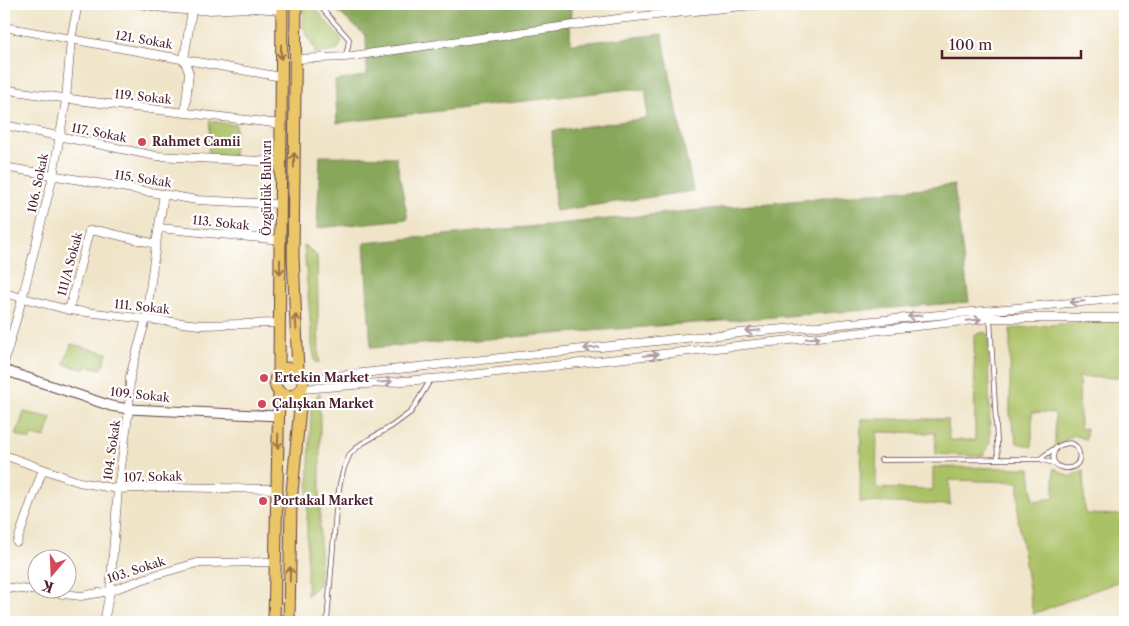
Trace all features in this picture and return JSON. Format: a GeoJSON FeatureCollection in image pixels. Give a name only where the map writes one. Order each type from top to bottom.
{"type":"FeatureCollection","features":[{"type":"Feature","properties":{"kind":"main road","name":"Özgürlük Bulvarı"},"geometry":{"type":"LineString","coordinates":[[296,4],[292,256],[300,373]]}},
{"type":"Feature","properties":{"kind":"main road","name":"Özgürlük Bulvarı"},"geometry":{"type":"LineString","coordinates":[[279,371],[282,8]]}},
{"type":"Feature","properties":{"kind":"main road"},"geometry":{"type":"LineString","coordinates":[[274,622],[279,393],[274,380],[279,371],[290,367],[300,373],[304,382],[300,391],[291,503],[289,622]]}},
{"type":"Feature","properties":{"kind":"main road"},"geometry":{"type":"LineString","coordinates":[[279,393],[291,396],[300,391]]}},
{"type":"Feature","properties":{"kind":"street","name":"106. Sokak"},"geometry":{"type":"LineString","coordinates":[[4,363],[53,176],[66,100],[71,39],[78,4]]}},
{"type":"Feature","properties":{"kind":"street"},"geometry":{"type":"LineString","coordinates":[[140,4],[172,9],[192,7],[282,8]]}},
{"type":"Feature","properties":{"kind":"street"},"geometry":{"type":"LineString","coordinates":[[295,59],[345,57],[617,20],[697,7],[763,4]]}},
{"type":"Feature","properties":{"kind":"street"},"geometry":{"type":"LineString","coordinates":[[185,112],[189,73],[184,59],[192,7]]}},
{"type":"Feature","properties":{"kind":"street","name":"121. Sokak"},"geometry":{"type":"LineString","coordinates":[[4,27],[281,77]]}},
{"type":"Feature","properties":{"kind":"street","name":"119. Sokak"},"geometry":{"type":"LineString","coordinates":[[4,89],[66,100],[280,124]]}},
{"type":"Feature","properties":{"kind":"street","name":"117. Sokak"},"geometry":{"type":"LineString","coordinates":[[4,125],[156,156],[280,162]]}},
{"type":"Feature","properties":{"kind":"street","name":"115. Sokak"},"geometry":{"type":"LineString","coordinates":[[4,167],[197,200],[280,204]]}},
{"type":"Feature","properties":{"kind":"street","name":"104. Sokak"},"geometry":{"type":"LineString","coordinates":[[104,622],[110,590],[118,489],[129,409],[130,376],[146,319],[164,194]]}},
{"type":"Feature","properties":{"kind":"street","name":"113. Sokak"},"geometry":{"type":"LineString","coordinates":[[159,228],[280,240]]}},
{"type":"Feature","properties":{"kind":"street","name":"111/A Sokak"},"geometry":{"type":"LineString","coordinates":[[69,310],[89,231],[100,231],[156,244]]}},
{"type":"Feature","properties":{"kind":"street","name":"111. Sokak"},"geometry":{"type":"LineString","coordinates":[[4,293],[69,310],[146,319],[200,325],[280,324]]}},
{"type":"Feature","properties":{"kind":"street"},"geometry":{"type":"LineString","coordinates":[[300,373],[317,378],[665,340],[1125,298]]}},
{"type":"Feature","properties":{"kind":"street"},"geometry":{"type":"LineString","coordinates":[[300,391],[431,379],[991,318],[1125,318]]}},
{"type":"Feature","properties":{"kind":"street","name":"109. Sokak"},"geometry":{"type":"LineString","coordinates":[[4,370],[111,406],[129,409],[279,416]]}},
{"type":"Feature","properties":{"kind":"street","name":"107. Sokak"},"geometry":{"type":"LineString","coordinates":[[4,455],[79,482],[118,489],[162,487],[277,489]]}},
{"type":"Feature","properties":{"kind":"street"},"geometry":{"type":"LineString","coordinates":[[17,542],[42,469]]}},
{"type":"Feature","properties":{"kind":"street","name":"103. Sokak"},"geometry":{"type":"LineString","coordinates":[[4,587],[81,596],[110,590],[197,563],[275,562]]}},
{"type":"Feature","properties":{"kind":"lane"},"geometry":{"type":"LineString","coordinates":[[321,4],[324,11],[349,39],[345,57]]}},
{"type":"Feature","properties":{"kind":"lane"},"geometry":{"type":"LineString","coordinates":[[990,310],[998,459]]}},
{"type":"Feature","properties":{"kind":"lane"},"geometry":{"type":"LineString","coordinates":[[327,622],[336,510],[344,468],[350,454],[361,444],[392,426],[411,412],[431,379]]}},
{"type":"Feature","properties":{"kind":"lane"},"geometry":{"type":"LineString","coordinates":[[881,460],[1040,458],[1067,469],[1075,466],[1079,458],[1078,450],[1072,444],[1064,443],[1040,458]]}},
{"type":"Feature","properties":{"kind":"lane"},"geometry":{"type":"LineString","coordinates":[[1056,448],[1053,456],[1056,464]]}},
{"type":"Feature","properties":{"kind":"green space"},"geometry":{"type":"Polygon","coordinates":[[[329,4],[571,4],[570,44],[662,34],[693,191],[555,211],[552,131],[647,118],[646,90],[629,89],[337,123],[335,81],[367,75],[366,36],[329,4]]]}},
{"type":"Feature","properties":{"kind":"green space"},"geometry":{"type":"Polygon","coordinates":[[[304,5],[314,7],[342,40],[337,51],[315,54],[315,50],[303,27],[304,5]]]}},
{"type":"Feature","properties":{"kind":"green space"},"geometry":{"type":"Polygon","coordinates":[[[210,121],[236,125],[233,157],[208,156],[210,121]]]}},
{"type":"Feature","properties":{"kind":"green space"},"geometry":{"type":"Polygon","coordinates":[[[320,156],[396,157],[408,219],[317,228],[320,156]]]}},
{"type":"Feature","properties":{"kind":"green space"},"geometry":{"type":"Polygon","coordinates":[[[954,185],[969,302],[371,348],[364,243],[954,185]]]}},
{"type":"Feature","properties":{"kind":"green space"},"geometry":{"type":"Polygon","coordinates":[[[304,245],[317,256],[319,363],[315,362],[312,345],[304,245]]]}},
{"type":"Feature","properties":{"kind":"green space"},"geometry":{"type":"Polygon","coordinates":[[[1125,318],[1125,378],[1079,377],[1080,429],[1086,428],[1086,440],[1074,435],[1055,447],[1055,413],[1032,412],[1032,447],[1017,443],[1010,415],[1010,329],[1125,318]]]}},
{"type":"Feature","properties":{"kind":"green space"},"geometry":{"type":"Polygon","coordinates":[[[985,332],[988,335],[990,440],[988,449],[983,455],[973,456],[936,454],[935,433],[877,432],[876,488],[933,490],[933,467],[1030,468],[1033,501],[1054,498],[1054,468],[1070,477],[1083,470],[1085,514],[1125,515],[1125,579],[1033,614],[1018,518],[1019,482],[949,480],[950,505],[860,502],[861,419],[948,419],[949,440],[975,440],[974,335],[985,332]]]}},
{"type":"Feature","properties":{"kind":"green space"},"geometry":{"type":"Polygon","coordinates":[[[71,344],[107,353],[102,369],[86,366],[85,370],[64,364],[71,344]]]}},
{"type":"Feature","properties":{"kind":"green space"},"geometry":{"type":"Polygon","coordinates":[[[320,392],[320,583],[307,596],[307,524],[311,407],[320,392]]]}},
{"type":"Feature","properties":{"kind":"green space"},"geometry":{"type":"Polygon","coordinates":[[[24,412],[52,418],[45,438],[32,435],[30,440],[16,435],[24,412]]]}},
{"type":"Feature","properties":{"kind":"place","name":"Rahmet Camii"},"geometry":{"type":"Point","coordinates":[142,142]}},
{"type":"Feature","properties":{"kind":"place","name":"Ertekin Market"},"geometry":{"type":"Point","coordinates":[264,378]}},
{"type":"Feature","properties":{"kind":"place","name":"Çalışkan Market"},"geometry":{"type":"Point","coordinates":[262,404]}},
{"type":"Feature","properties":{"kind":"place","name":"Portakal Market"},"geometry":{"type":"Point","coordinates":[263,501]}}]}
